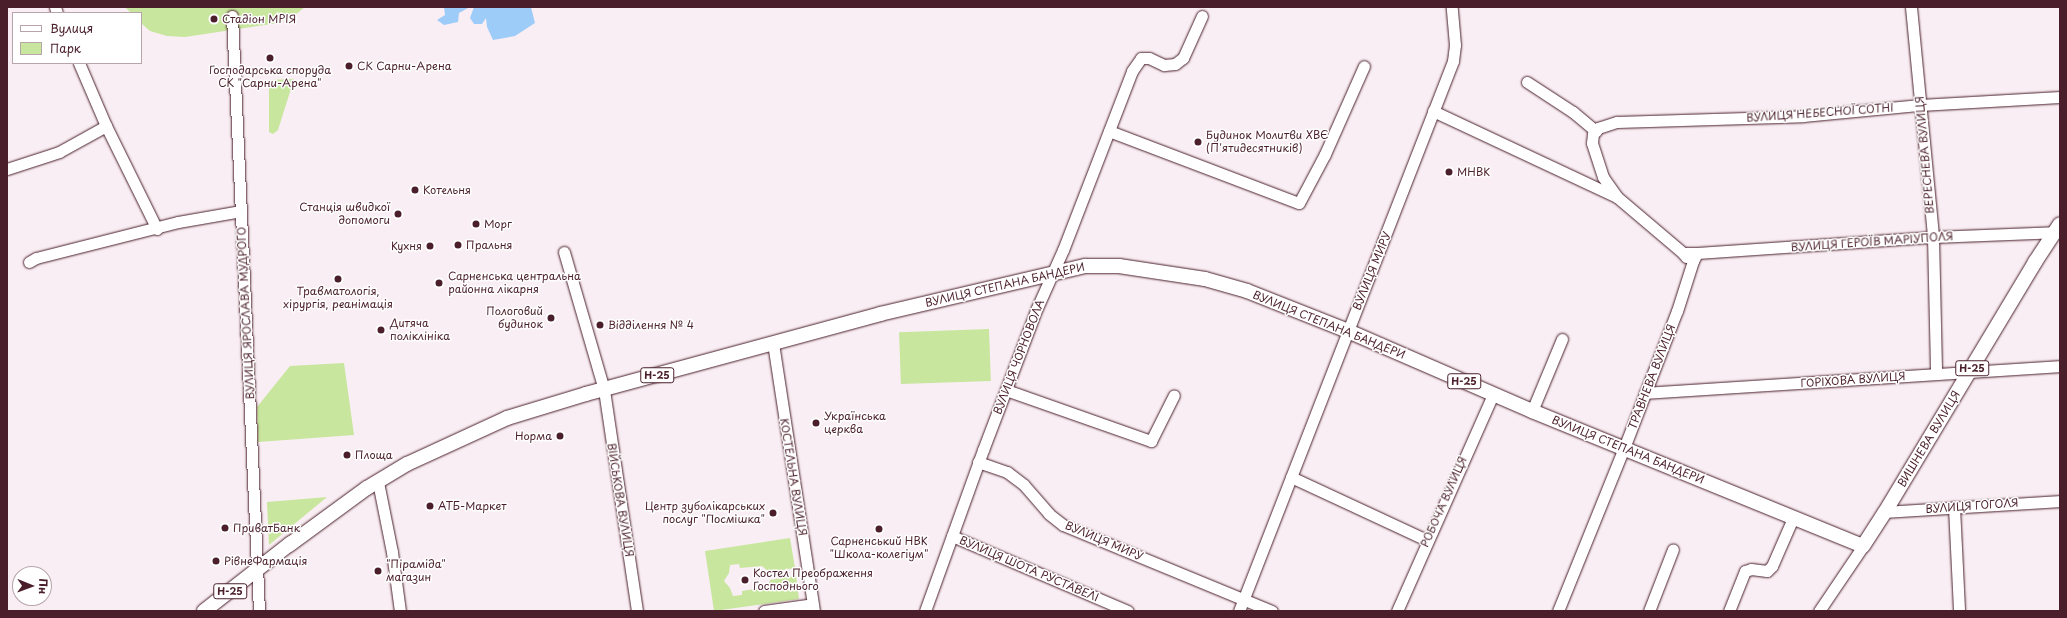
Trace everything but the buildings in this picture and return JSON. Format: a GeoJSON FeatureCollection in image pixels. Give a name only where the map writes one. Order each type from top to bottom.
{"type":"FeatureCollection","features":[{"type":"Feature","properties":{"kind":"main road","name":"ВИШНЕВА ВУЛИЦЯ"},"geometry":{"type":"LineString","coordinates":[[1862,546],[1885,512],[1969,372],[2058,229]]}},
{"type":"Feature","properties":{"kind":"main road","name":"ВУЛИЦЯ СТЕПАНА БАНДЕРИ"},"geometry":{"type":"LineString","coordinates":[[204,611],[290,544],[378,482],[407,464],[507,418],[880,314],[1085,266],[1119,266],[1205,279],[1247,291],[1348,331],[1493,394],[1862,546]]}},
{"type":"Feature","properties":{"kind":"street","name":"ВУЛИЦЯ МИРУ"},"geometry":{"type":"LineString","coordinates":[[1239,611],[1453,61],[1455,45],[1452,7]]}},
{"type":"Feature","properties":{"kind":"street","name":"ВЕРЕСНЕВА ВУЛИЦЯ"},"geometry":{"type":"LineString","coordinates":[[1911,7],[1933,237],[1936,374]]}},
{"type":"Feature","properties":{"kind":"street","name":"ВУЛИЦЯ ЯРОСЛАВА МУДРОГО"},"geometry":{"type":"LineString","coordinates":[[232,16],[259,611]]}},
{"type":"Feature","properties":{"kind":"street","name":"ВУЛИЦЯ ЧОРНОВОЛА"},"geometry":{"type":"LineString","coordinates":[[925,611],[978,462],[1037,308],[1053,273],[1136,63],[1141,58],[1149,58],[1164,65],[1175,64],[1182,58],[1202,16]]}},
{"type":"Feature","properties":{"kind":"street"},"geometry":{"type":"LineString","coordinates":[[79,64],[106,126],[157,228]]}},
{"type":"Feature","properties":{"kind":"street"},"geometry":{"type":"LineString","coordinates":[[1109,132],[1299,203],[1325,154],[1364,66]]}},
{"type":"Feature","properties":{"kind":"street"},"geometry":{"type":"LineString","coordinates":[[1527,82],[1573,112],[1596,131],[1592,143],[1604,178],[1617,197],[1683,253],[1689,262],[1690,272]]}},
{"type":"Feature","properties":{"kind":"street","name":"ВУЛИЦЯ НЕБЕСНОЇ СОТНІ"},"geometry":{"type":"LineString","coordinates":[[1596,131],[1598,128],[1617,122],[1803,116],[1920,105],[2060,97]]}},
{"type":"Feature","properties":{"kind":"street"},"geometry":{"type":"LineString","coordinates":[[1433,111],[1617,197]]}},
{"type":"Feature","properties":{"kind":"street"},"geometry":{"type":"LineString","coordinates":[[7,169],[59,152],[106,126]]}},
{"type":"Feature","properties":{"kind":"street"},"geometry":{"type":"LineString","coordinates":[[1593,186],[1598,184],[1604,178]]}},
{"type":"Feature","properties":{"kind":"street"},"geometry":{"type":"LineString","coordinates":[[29,262],[44,256],[178,222],[241,211]]}},
{"type":"Feature","properties":{"kind":"street","name":"ВУЛИЦЯ ГЕРОЇВ МАРІУПОЛЯ"},"geometry":{"type":"LineString","coordinates":[[1683,253],[1697,254],[2058,229]]}},
{"type":"Feature","properties":{"kind":"street","name":"ВІЙСЬКОВА ВУЛИЦЯ"},"geometry":{"type":"LineString","coordinates":[[564,252],[604,390],[637,611]]}},
{"type":"Feature","properties":{"kind":"street","name":"ТРАВНЕВА ВУЛИЦЯ"},"geometry":{"type":"LineString","coordinates":[[1558,611],[1624,448],[1677,311],[1693,261],[1697,254]]}},
{"type":"Feature","properties":{"kind":"street"},"geometry":{"type":"LineString","coordinates":[[1532,410],[1562,339]]}},
{"type":"Feature","properties":{"kind":"street","name":"КОСТЕЛЬНА ВУЛИЦЯ"},"geometry":{"type":"LineString","coordinates":[[773,343],[813,608]]}},
{"type":"Feature","properties":{"kind":"street","name":"ГОРІХОВА ВУЛИЦЯ"},"geometry":{"type":"LineString","coordinates":[[1645,393],[2060,366]]}},
{"type":"Feature","properties":{"kind":"street"},"geometry":{"type":"LineString","coordinates":[[1006,390],[1151,441],[1174,395]]}},
{"type":"Feature","properties":{"kind":"street","name":"РОБОЧА ВУЛИЦЯ"},"geometry":{"type":"LineString","coordinates":[[1397,611],[1427,540],[1493,394]]}},
{"type":"Feature","properties":{"kind":"street","name":"ВУЛИЦЯ МИРУ"},"geometry":{"type":"LineString","coordinates":[[978,462],[1007,472],[1019,480],[1049,514],[1063,525],[1244,598],[1272,611]]}},
{"type":"Feature","properties":{"kind":"street"},"geometry":{"type":"LineString","coordinates":[[1291,477],[1427,540]]}},
{"type":"Feature","properties":{"kind":"street"},"geometry":{"type":"LineString","coordinates":[[378,482],[392,552],[400,611]]}},
{"type":"Feature","properties":{"kind":"street","name":"ВУЛИЦЯ ГОГОЛЯ"},"geometry":{"type":"LineString","coordinates":[[1885,512],[2060,500]]}},
{"type":"Feature","properties":{"kind":"street"},"geometry":{"type":"LineString","coordinates":[[1954,507],[1959,611]]}},
{"type":"Feature","properties":{"kind":"street"},"geometry":{"type":"LineString","coordinates":[[1729,611],[1745,571],[1751,569],[1767,571],[1772,566],[1793,518]]}},
{"type":"Feature","properties":{"kind":"street","name":"ВУЛИЦЯ ШОТА РУСТАВЕЛІ"},"geometry":{"type":"LineString","coordinates":[[952,536],[1128,611]]}},
{"type":"Feature","properties":{"kind":"street","name":"ВИШНЕВА ВУЛИЦЯ"},"geometry":{"type":"LineString","coordinates":[[1819,611],[1862,546]]}},
{"type":"Feature","properties":{"kind":"street"},"geometry":{"type":"LineString","coordinates":[[1650,611],[1672,549]]}},
{"type":"Feature","properties":{"kind":"street"},"geometry":{"type":"LineString","coordinates":[[764,611],[813,608]]}},
{"type":"Feature","properties":{"kind":"green space","name":"Стадіон МРІЯ"},"geometry":{"type":"Polygon","coordinates":[[[125,7],[305,7],[295,15],[278,23],[185,37],[167,36],[150,31],[142,24],[142,12],[130,12],[125,7]]]}},
{"type":"Feature","properties":{"kind":"green space"},"geometry":{"type":"Polygon","coordinates":[[[294,79],[278,130],[273,134],[269,132],[269,80],[294,79]]]}},
{"type":"Feature","properties":{"kind":"green space"},"geometry":{"type":"Polygon","coordinates":[[[989,329],[991,381],[901,384],[899,332],[989,329]]]}},
{"type":"Feature","properties":{"kind":"green space"},"geometry":{"type":"Polygon","coordinates":[[[344,363],[354,435],[258,442],[257,407],[290,366],[344,363]]]}},
{"type":"Feature","properties":{"kind":"green space"},"geometry":{"type":"Polygon","coordinates":[[[327,497],[269,545],[267,502],[327,497]]]}},
{"type":"Feature","properties":{"kind":"green space"},"geometry":{"type":"Polygon","coordinates":[[[790,538],[795,568],[769,572],[762,566],[740,568],[739,564],[730,565],[729,573],[724,581],[730,588],[733,596],[742,595],[742,591],[768,587],[770,580],[796,576],[799,599],[714,611],[705,551],[790,538]]]}},
{"type":"Feature","properties":{"kind":"water"},"geometry":{"type":"Polygon","coordinates":[[[444,7],[470,7],[459,13],[458,22],[444,25],[437,20],[445,15],[444,7]]]}},
{"type":"Feature","properties":{"kind":"water"},"geometry":{"type":"Polygon","coordinates":[[[474,7],[531,7],[535,23],[515,36],[493,40],[487,27],[486,18],[482,24],[474,24],[470,18],[474,7]]]}},
{"type":"Feature","properties":{"kind":"place","name":"Стадіон МРІЯ"},"geometry":{"type":"Point","coordinates":[214,19]}},
{"type":"Feature","properties":{"kind":"place","name":"Господарська споруда СК \"Сарни-Арена\""},"geometry":{"type":"Point","coordinates":[270,58]}},
{"type":"Feature","properties":{"kind":"place","name":"СК Сарни-Арена"},"geometry":{"type":"Point","coordinates":[349,66]}},
{"type":"Feature","properties":{"kind":"place","name":"Будинок Молитви ХВЄ (П'ятидесятників)"},"geometry":{"type":"Point","coordinates":[1198,142]}},
{"type":"Feature","properties":{"kind":"place","name":"МНВК"},"geometry":{"type":"Point","coordinates":[1449,172]}},
{"type":"Feature","properties":{"kind":"place","name":"Котельня"},"geometry":{"type":"Point","coordinates":[415,190]}},
{"type":"Feature","properties":{"kind":"place","name":"Станція швидкої допомоги"},"geometry":{"type":"Point","coordinates":[398,214]}},
{"type":"Feature","properties":{"kind":"place","name":"Морг"},"geometry":{"type":"Point","coordinates":[476,224]}},
{"type":"Feature","properties":{"kind":"place","name":"Пральня"},"geometry":{"type":"Point","coordinates":[458,245]}},
{"type":"Feature","properties":{"kind":"place","name":"Кухня"},"geometry":{"type":"Point","coordinates":[430,246]}},
{"type":"Feature","properties":{"kind":"place","name":"Травматологія, хірургія, реанімація"},"geometry":{"type":"Point","coordinates":[338,279]}},
{"type":"Feature","properties":{"kind":"place","name":"Сарненська центральна районна лікарня"},"geometry":{"type":"Point","coordinates":[439,283]}},
{"type":"Feature","properties":{"kind":"place","name":"Пологовий будинок"},"geometry":{"type":"Point","coordinates":[551,318]}},
{"type":"Feature","properties":{"kind":"place","name":"Відділення № 4"},"geometry":{"type":"Point","coordinates":[600,325]}},
{"type":"Feature","properties":{"kind":"place","name":"Дитяча поліклініка"},"geometry":{"type":"Point","coordinates":[381,330]}},
{"type":"Feature","properties":{"kind":"place","name":"Українська церква"},"geometry":{"type":"Point","coordinates":[816,423]}},
{"type":"Feature","properties":{"kind":"place","name":"Норма"},"geometry":{"type":"Point","coordinates":[560,436]}},
{"type":"Feature","properties":{"kind":"place","name":"Площа"},"geometry":{"type":"Point","coordinates":[347,455]}},
{"type":"Feature","properties":{"kind":"place","name":"АТБ-Маркет"},"geometry":{"type":"Point","coordinates":[430,506]}},
{"type":"Feature","properties":{"kind":"place","name":"Центр зуболікарських послуг \"Посмішка\""},"geometry":{"type":"Point","coordinates":[773,513]}},
{"type":"Feature","properties":{"kind":"place","name":"ПриватБанк"},"geometry":{"type":"Point","coordinates":[225,528]}},
{"type":"Feature","properties":{"kind":"place","name":"Сарненський НВК \"Школа-колегіум\""},"geometry":{"type":"Point","coordinates":[879,529]}},
{"type":"Feature","properties":{"kind":"place","name":"РівнеФармація"},"geometry":{"type":"Point","coordinates":[216,561]}},
{"type":"Feature","properties":{"kind":"place","name":"\"Піраміда\" магазин"},"geometry":{"type":"Point","coordinates":[378,571]}},
{"type":"Feature","properties":{"kind":"place","name":"Костел Преображення Господнього"},"geometry":{"type":"Point","coordinates":[745,580]}}]}
